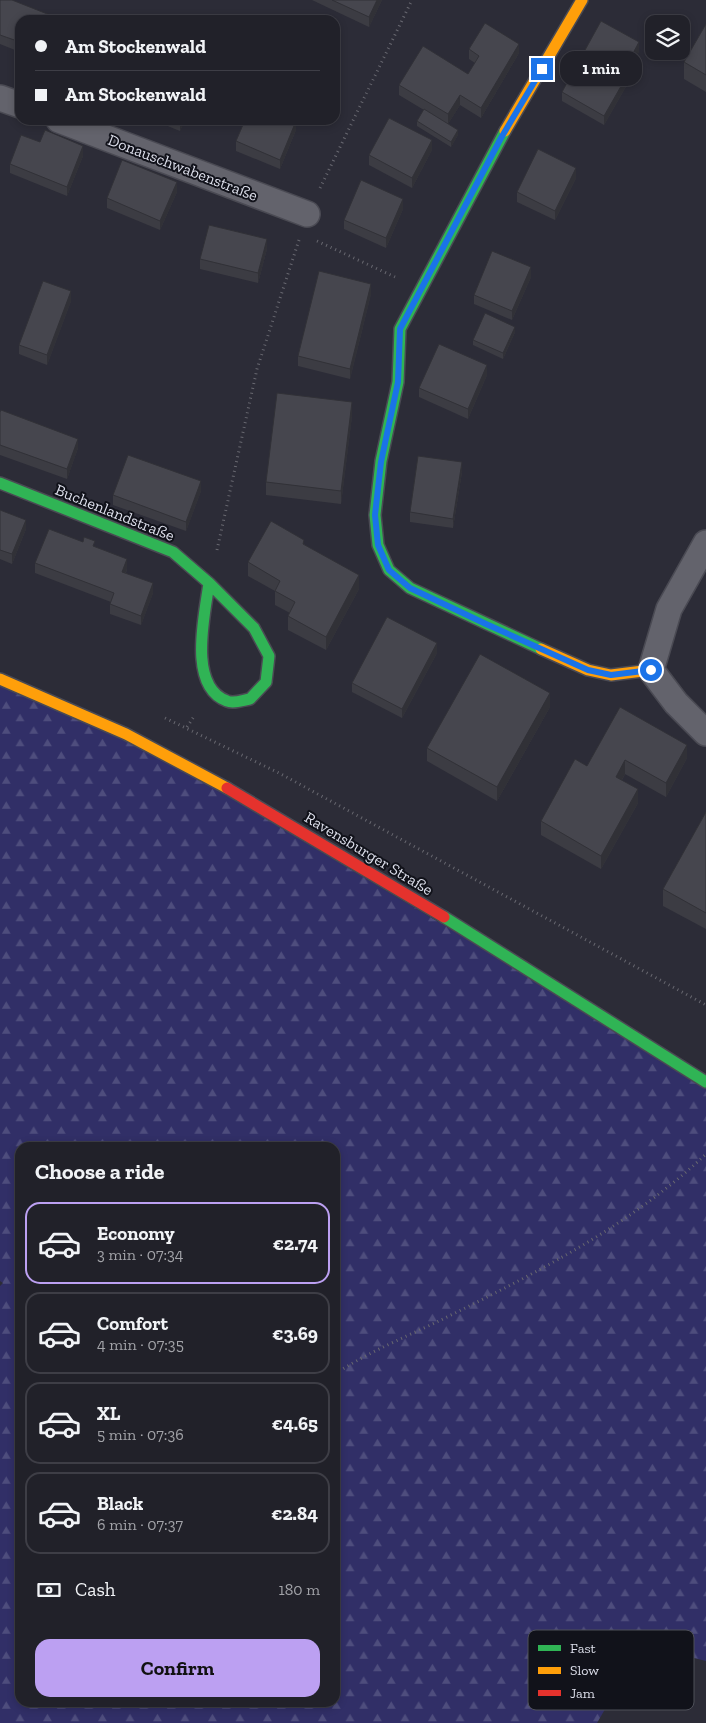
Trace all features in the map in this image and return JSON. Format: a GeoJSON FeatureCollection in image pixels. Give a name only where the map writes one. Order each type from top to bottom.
{"type":"FeatureCollection","features":[{"type":"Feature","properties":{"kind":"street"},"geometry":{"type":"LineString","coordinates":[[582,0],[501,138],[400,329],[398,382],[381,462],[375,515],[378,545],[389,570],[410,588],[588,670],[611,675],[651,670]]}},
{"type":"Feature","properties":{"kind":"street"},"geometry":{"type":"LineString","coordinates":[[0,98],[15,103]]}},
{"type":"Feature","properties":{"kind":"street","name":"Donauschwabenstraße"},"geometry":{"type":"LineString","coordinates":[[71,125],[304,224]]}},
{"type":"Feature","properties":{"kind":"street","name":"Buchenlandstraße"},"geometry":{"type":"LineString","coordinates":[[0,483],[173,552],[210,583],[254,628],[269,656],[266,682],[250,699],[227,701],[210,690],[200,662],[210,583]]}},
{"type":"Feature","properties":{"kind":"street"},"geometry":{"type":"LineString","coordinates":[[651,670],[669,609],[706,543]]}},
{"type":"Feature","properties":{"kind":"street"},"geometry":{"type":"LineString","coordinates":[[651,670],[676,703],[706,733]]}},
{"type":"Feature","properties":{"kind":"street","name":"Ravensburger Straße"},"geometry":{"type":"LineString","coordinates":[[0,679],[32,691],[119,731],[243,796],[395,887],[706,1082]]}},
{"type":"Feature","properties":{"kind":"path"},"geometry":{"type":"LineString","coordinates":[[210,583],[257,369],[304,224],[412,0]]}},
{"type":"Feature","properties":{"kind":"path"},"geometry":{"type":"LineString","coordinates":[[304,224],[421,289]]}},
{"type":"Feature","properties":{"kind":"path"},"geometry":{"type":"LineString","coordinates":[[160,716],[187,727],[288,778],[706,1005]]}},
{"type":"Feature","properties":{"kind":"path"},"geometry":{"type":"LineString","coordinates":[[340,1371],[526,1278],[585,1244],[676,1182],[706,1154]]}},
{"type":"Feature","properties":{"kind":"green space"},"geometry":{"type":"Polygon","coordinates":[[[0,679],[119,731],[706,1082],[706,1661],[694,1658],[694,1630],[528,1630],[528,1710],[604,1710],[597,1723],[0,1723],[0,1286],[3,1283],[0,1281],[0,679]]]}},
{"type":"Feature","properties":{"kind":"building"},"geometry":{"type":"Polygon","coordinates":[[[0,0],[12,0],[50,15],[15,15],[15,40],[0,35],[0,0]]]}},
{"type":"Feature","properties":{"kind":"building"},"geometry":{"type":"Polygon","coordinates":[[[332,0],[377,0],[369,17],[332,0]]]}},
{"type":"Feature","properties":{"kind":"building"},"geometry":{"type":"Polygon","coordinates":[[[601,21],[639,42],[631,57],[636,60],[604,116],[562,92],[601,21]]]}},
{"type":"Feature","properties":{"kind":"building"},"geometry":{"type":"Polygon","coordinates":[[[485,23],[519,44],[481,108],[460,95],[448,114],[399,85],[423,46],[468,74],[479,56],[469,49],[485,23]]]}},
{"type":"Feature","properties":{"kind":"building"},"geometry":{"type":"Polygon","coordinates":[[[706,24],[706,75],[684,62],[685,60],[690,60],[690,52],[706,24]]]}},
{"type":"Feature","properties":{"kind":"building"},"geometry":{"type":"Polygon","coordinates":[[[424,109],[458,130],[451,142],[417,121],[424,109]]]}},
{"type":"Feature","properties":{"kind":"building"},"geometry":{"type":"Polygon","coordinates":[[[389,118],[432,140],[412,178],[369,155],[389,118]]]}},
{"type":"Feature","properties":{"kind":"building"},"geometry":{"type":"Polygon","coordinates":[[[243,125],[294,125],[280,160],[236,141],[243,125]]]}},
{"type":"Feature","properties":{"kind":"building"},"geometry":{"type":"Polygon","coordinates":[[[45,130],[83,146],[67,187],[10,164],[21,135],[40,142],[45,130]]]}},
{"type":"Feature","properties":{"kind":"building"},"geometry":{"type":"Polygon","coordinates":[[[538,149],[576,168],[555,211],[517,192],[538,149]]]}},
{"type":"Feature","properties":{"kind":"building"},"geometry":{"type":"Polygon","coordinates":[[[122,160],[177,182],[160,221],[107,198],[122,160]]]}},
{"type":"Feature","properties":{"kind":"building"},"geometry":{"type":"Polygon","coordinates":[[[361,180],[403,199],[386,238],[344,220],[361,180]]]}},
{"type":"Feature","properties":{"kind":"building"},"geometry":{"type":"Polygon","coordinates":[[[209,225],[267,239],[258,273],[200,259],[209,225]]]}},
{"type":"Feature","properties":{"kind":"building"},"geometry":{"type":"Polygon","coordinates":[[[492,251],[531,267],[512,311],[474,295],[492,251]]]}},
{"type":"Feature","properties":{"kind":"building"},"geometry":{"type":"Polygon","coordinates":[[[319,271],[371,284],[350,369],[298,356],[319,271]]]}},
{"type":"Feature","properties":{"kind":"building"},"geometry":{"type":"Polygon","coordinates":[[[43,281],[71,291],[47,355],[19,345],[43,281]]]}},
{"type":"Feature","properties":{"kind":"building"},"geometry":{"type":"Polygon","coordinates":[[[485,313],[515,327],[503,353],[473,340],[485,313]]]}},
{"type":"Feature","properties":{"kind":"building"},"geometry":{"type":"Polygon","coordinates":[[[439,344],[487,365],[468,409],[419,388],[439,344]]]}},
{"type":"Feature","properties":{"kind":"building"},"geometry":{"type":"Polygon","coordinates":[[[277,393],[352,402],[341,491],[266,482],[277,393]]]}},
{"type":"Feature","properties":{"kind":"building"},"geometry":{"type":"Polygon","coordinates":[[[1,410],[78,439],[67,469],[0,445],[1,410]]]}},
{"type":"Feature","properties":{"kind":"building"},"geometry":{"type":"Polygon","coordinates":[[[128,455],[201,481],[186,522],[113,495],[128,455]]]}},
{"type":"Feature","properties":{"kind":"building"},"geometry":{"type":"Polygon","coordinates":[[[418,456],[462,462],[453,519],[410,512],[418,456]]]}},
{"type":"Feature","properties":{"kind":"building"},"geometry":{"type":"Polygon","coordinates":[[[0,510],[26,520],[12,554],[0,550],[0,510]]]}},
{"type":"Feature","properties":{"kind":"building"},"geometry":{"type":"Polygon","coordinates":[[[271,521],[304,540],[303,544],[359,575],[326,637],[288,616],[295,602],[275,591],[280,581],[248,562],[271,521]]]}},
{"type":"Feature","properties":{"kind":"building"},"geometry":{"type":"Polygon","coordinates":[[[49,529],[83,542],[84,537],[95,541],[93,546],[127,559],[122,572],[153,583],[141,616],[110,604],[114,593],[35,563],[49,529]]]}},
{"type":"Feature","properties":{"kind":"building"},"geometry":{"type":"Polygon","coordinates":[[[387,617],[437,643],[402,709],[352,683],[387,617]]]}},
{"type":"Feature","properties":{"kind":"building"},"geometry":{"type":"Polygon","coordinates":[[[480,654],[550,693],[497,787],[427,748],[480,654]]]}},
{"type":"Feature","properties":{"kind":"building"},"geometry":{"type":"Polygon","coordinates":[[[620,707],[687,745],[666,783],[625,760],[616,777],[638,789],[601,856],[541,821],[575,759],[587,766],[620,707]]]}},
{"type":"Feature","properties":{"kind":"building"},"geometry":{"type":"Polygon","coordinates":[[[706,812],[706,913],[663,889],[706,812]]]}},
{"type":"Feature","properties":{"kind":"traffic: fast"},"geometry":{"type":"LineString","coordinates":[[505,131],[400,329],[398,382],[381,461],[375,515],[378,545],[389,570],[410,588],[541,649]]}},
{"type":"Feature","properties":{"kind":"traffic: fast"},"geometry":{"type":"LineString","coordinates":[[0,483],[173,552],[209,583],[254,628],[269,656],[266,682],[250,699],[236,702],[227,701],[215,693],[207,681],[203,665],[202,630],[209,583]]}},
{"type":"Feature","properties":{"kind":"traffic: fast"},"geometry":{"type":"LineString","coordinates":[[444,917],[706,1082]]}},
{"type":"Feature","properties":{"kind":"traffic: slow"},"geometry":{"type":"LineString","coordinates":[[505,131],[582,0]]}},
{"type":"Feature","properties":{"kind":"traffic: slow"},"geometry":{"type":"LineString","coordinates":[[541,649],[588,670],[611,675],[651,670]]}},
{"type":"Feature","properties":{"kind":"traffic: slow"},"geometry":{"type":"LineString","coordinates":[[0,679],[126,734],[227,788]]}},
{"type":"Feature","properties":{"kind":"traffic: jam"},"geometry":{"type":"LineString","coordinates":[[227,788],[444,917]]}},
{"type":"Feature","properties":{"kind":"route"},"geometry":{"type":"LineString","coordinates":[[542,69],[501,138],[400,329],[398,382],[381,462],[375,515],[378,545],[389,570],[410,588],[486,624],[588,670],[611,675],[651,670]]}}]}
